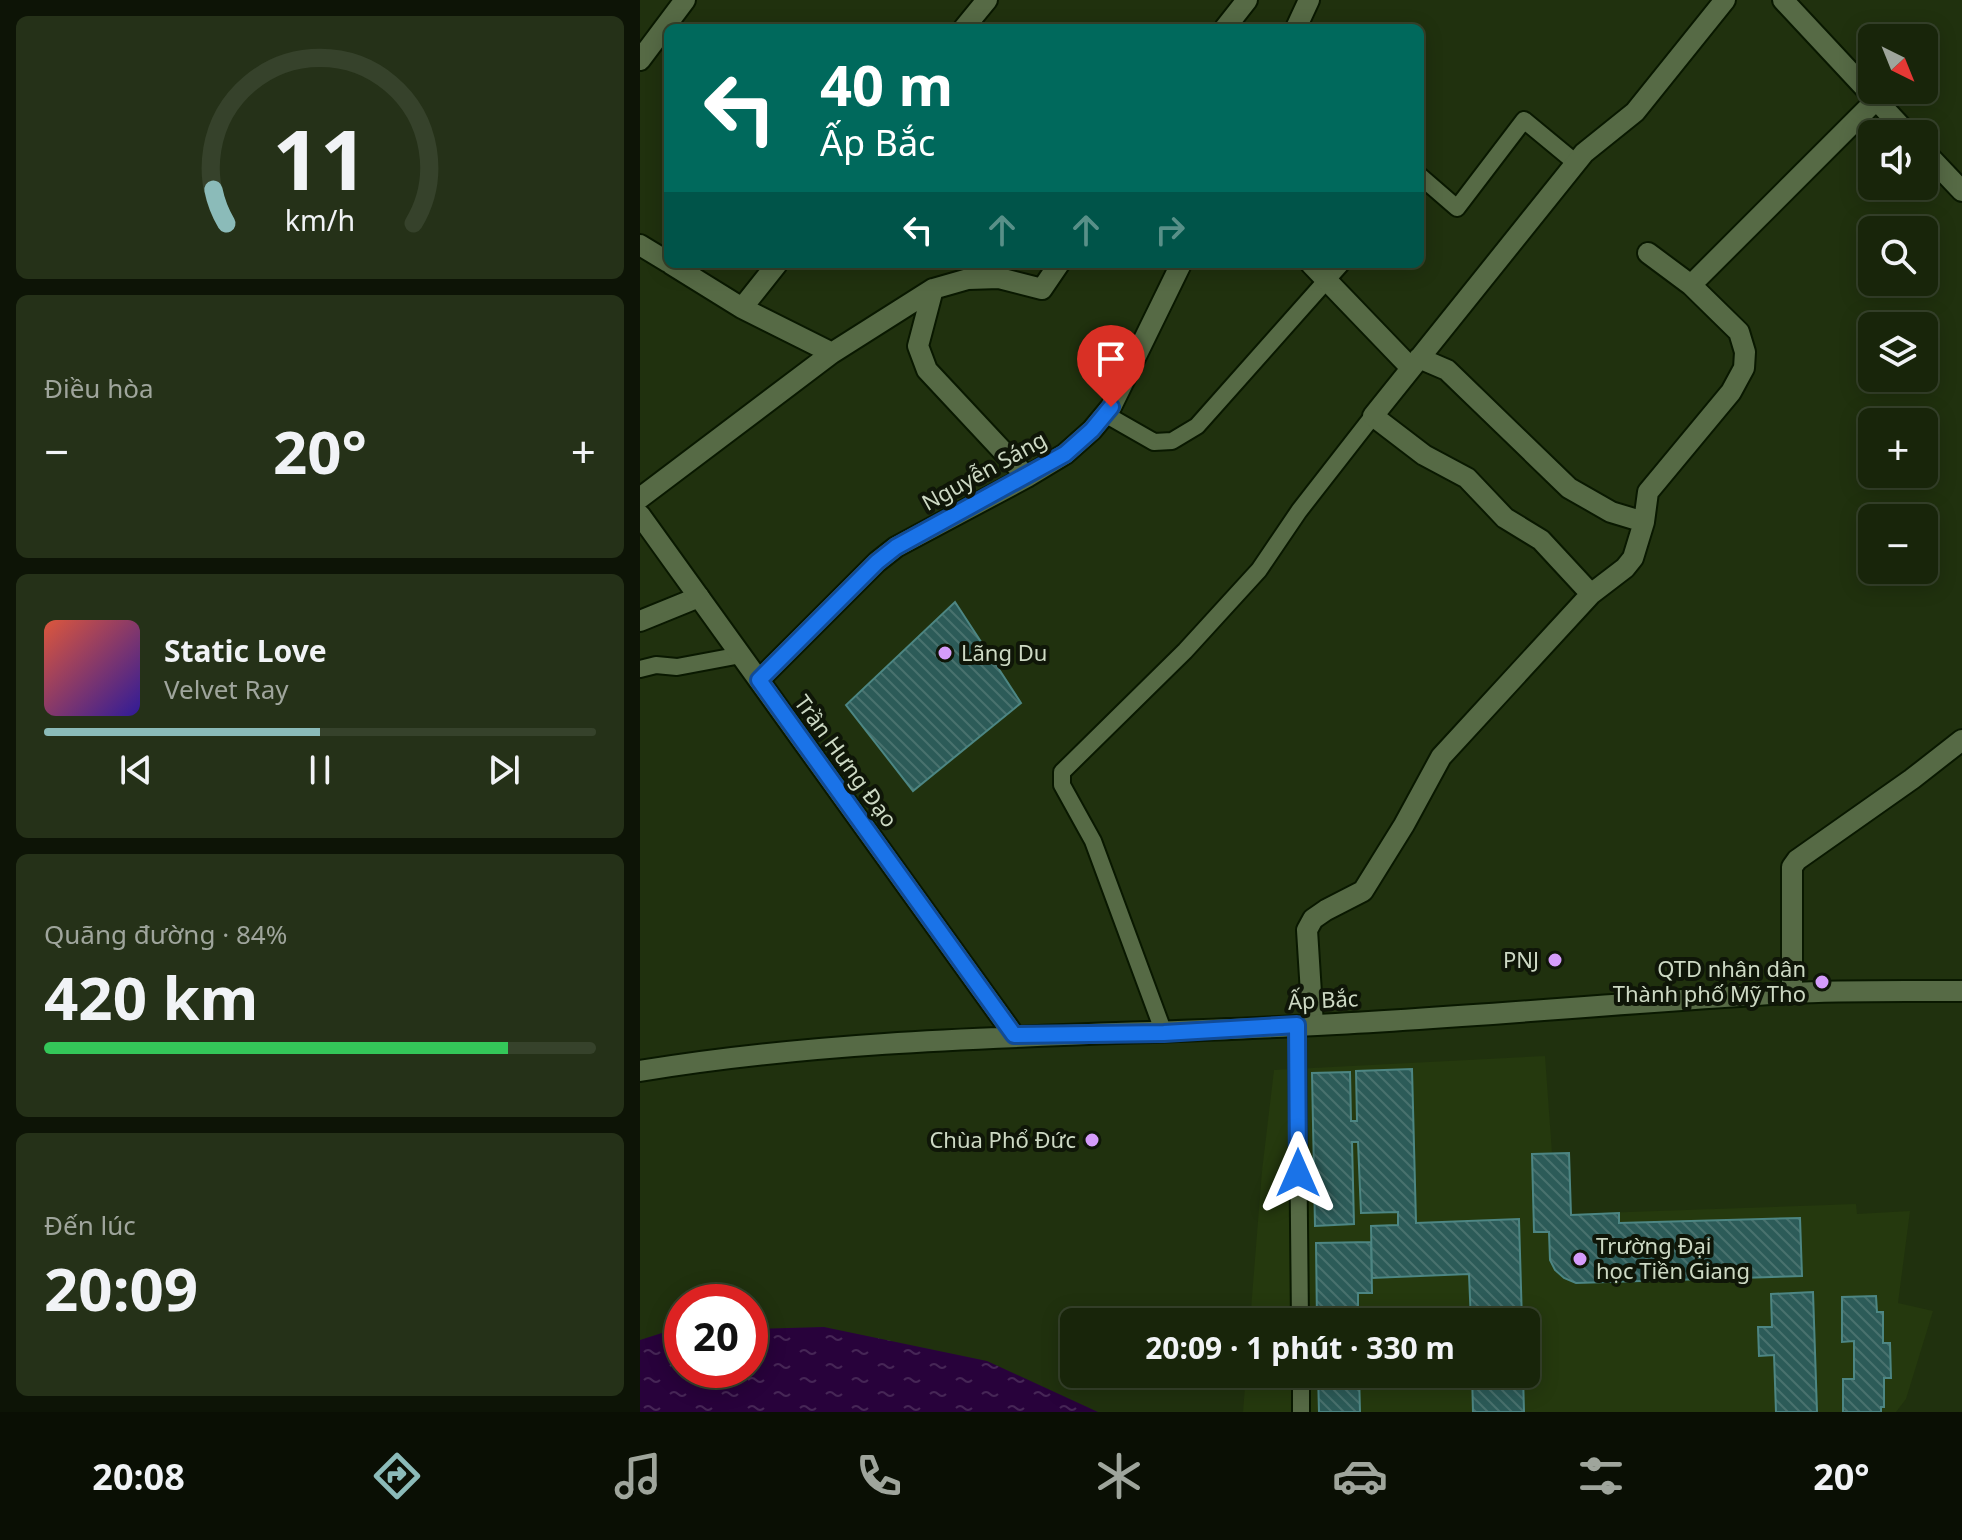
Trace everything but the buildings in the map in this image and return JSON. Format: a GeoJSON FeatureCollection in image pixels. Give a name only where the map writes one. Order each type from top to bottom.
{"type":"FeatureCollection","features":[{"type":"Feature","properties":{"kind":"street"},"geometry":{"type":"LineString","coordinates":[[667,24],[685,0]]}},
{"type":"Feature","properties":{"kind":"street"},"geometry":{"type":"LineString","coordinates":[[967,24],[987,0]]}},
{"type":"Feature","properties":{"kind":"street"},"geometry":{"type":"LineString","coordinates":[[1228,24],[1247,0]]}},
{"type":"Feature","properties":{"kind":"street"},"geometry":{"type":"LineString","coordinates":[[1298,24],[1309,0]]}},
{"type":"Feature","properties":{"kind":"street"},"geometry":{"type":"LineString","coordinates":[[1591,594],[1541,540],[1505,518],[1467,478],[1424,455],[1373,416],[1576,163],[1592,145],[1635,112],[1725,0]]}},
{"type":"Feature","properties":{"kind":"street"},"geometry":{"type":"LineString","coordinates":[[1783,0],[1858,81]]}},
{"type":"Feature","properties":{"kind":"street"},"geometry":{"type":"LineString","coordinates":[[640,60],[664,28]]}},
{"type":"Feature","properties":{"kind":"street"},"geometry":{"type":"LineString","coordinates":[[1691,285],[1872,104]]}},
{"type":"Feature","properties":{"kind":"street"},"geometry":{"type":"LineString","coordinates":[[1880,104],[1895,120]]}},
{"type":"Feature","properties":{"kind":"street"},"geometry":{"type":"LineString","coordinates":[[1938,166],[1962,191]]}},
{"type":"Feature","properties":{"kind":"street"},"geometry":{"type":"LineString","coordinates":[[640,245],[664,259]]}},
{"type":"Feature","properties":{"kind":"street"},"geometry":{"type":"LineString","coordinates":[[1305,1025],[1307,930],[1313,919],[1363,891],[1441,757],[1591,594],[1633,558],[1644,522],[1648,492],[1731,392],[1744,368],[1745,352],[1739,332],[1691,285],[1648,253]]}},
{"type":"Feature","properties":{"kind":"street"},"geometry":{"type":"LineString","coordinates":[[678,268],[742,308],[832,353]]}},
{"type":"Feature","properties":{"kind":"street"},"geometry":{"type":"LineString","coordinates":[[742,308],[774,268]]}},
{"type":"Feature","properties":{"kind":"street"},"geometry":{"type":"LineString","coordinates":[[640,498],[832,353],[933,289],[968,279],[999,278],[1042,289],[1056,268]]}},
{"type":"Feature","properties":{"kind":"street","name":"Nguyễn Sáng"},"geometry":{"type":"LineString","coordinates":[[759,680],[877,562],[896,547],[1027,477],[1065,454],[1092,430],[1111,407],[1179,268]]}},
{"type":"Feature","properties":{"kind":"street"},"geometry":{"type":"LineString","coordinates":[[1315,268],[1415,363],[1447,370],[1569,488],[1611,512],[1644,522]]}},
{"type":"Feature","properties":{"kind":"street"},"geometry":{"type":"LineString","coordinates":[[933,289],[918,346],[927,370],[1027,477]]}},
{"type":"Feature","properties":{"kind":"street","name":"Trần Hưng Đạo"},"geometry":{"type":"LineString","coordinates":[[640,515],[1014,1035]]}},
{"type":"Feature","properties":{"kind":"street"},"geometry":{"type":"LineString","coordinates":[[640,621],[699,597]]}},
{"type":"Feature","properties":{"kind":"street"},"geometry":{"type":"LineString","coordinates":[[1792,993],[1792,867],[1797,860],[1962,740]]}},
{"type":"Feature","properties":{"kind":"street","name":"Ấp Bắc"},"geometry":{"type":"LineString","coordinates":[[640,1071],[704,1061],[1014,1035],[1164,1033],[1792,993],[1962,991]]}},
{"type":"Feature","properties":{"kind":"lane"},"geometry":{"type":"LineString","coordinates":[[1424,179],[1457,208],[1524,120],[1576,163]]}},
{"type":"Feature","properties":{"kind":"lane"},"geometry":{"type":"LineString","coordinates":[[1105,414],[1154,442],[1172,441],[1197,426],[1338,268]]}},
{"type":"Feature","properties":{"kind":"lane"},"geometry":{"type":"LineString","coordinates":[[1164,1033],[1093,841],[1062,785],[1062,772],[1185,651],[1259,570],[1299,511],[1373,416]]}},
{"type":"Feature","properties":{"kind":"lane"},"geometry":{"type":"LineString","coordinates":[[640,669],[656,665],[677,667],[741,655]]}},
{"type":"Feature","properties":{"kind":"lane"},"geometry":{"type":"LineString","coordinates":[[1300,1308],[1305,1025]]}},
{"type":"Feature","properties":{"kind":"lane"},"geometry":{"type":"LineString","coordinates":[[1301,1388],[1301,1412]]}},
{"type":"Feature","properties":{"kind":"shaded area","name":"Trường Đại học Tiền Giang"},"geometry":{"type":"Polygon","coordinates":[[[1545,1056],[1552,1153],[1571,1214],[1856,1204],[1857,1214],[1910,1211],[1898,1303],[1933,1311],[1906,1399],[1896,1412],[1243,1412],[1245,1388],[1540,1388],[1540,1308],[1251,1308],[1274,1070],[1545,1056]]]}},
{"type":"Feature","properties":{"kind":"water"},"geometry":{"type":"Polygon","coordinates":[[[824,1327],[987,1361],[1098,1412],[640,1412],[640,1340],[664,1332],[664,1388],[768,1388],[768,1329],[824,1327]]]}},
{"type":"Feature","properties":{"kind":"place","name":"Lãng Du"},"geometry":{"type":"Point","coordinates":[945,653]}},
{"type":"Feature","properties":{"kind":"place","name":"PNJ"},"geometry":{"type":"Point","coordinates":[1555,960]}},
{"type":"Feature","properties":{"kind":"place","name":"QTD nhân dân Thành phố Mỹ Tho"},"geometry":{"type":"Point","coordinates":[1822,982]}},
{"type":"Feature","properties":{"kind":"place","name":"Chùa Phổ Đức"},"geometry":{"type":"Point","coordinates":[1092,1140]}},
{"type":"Feature","properties":{"kind":"place","name":"Trường Đại học Tiền Giang"},"geometry":{"type":"Point","coordinates":[1580,1259]}},
{"type":"Feature","properties":{"kind":"route"},"geometry":{"type":"LineString","coordinates":[[1111,407],[1092,430],[1065,454],[896,547],[877,562],[759,680],[1014,1035],[1164,1033],[1297,1025],[1298,1173]]}}]}
